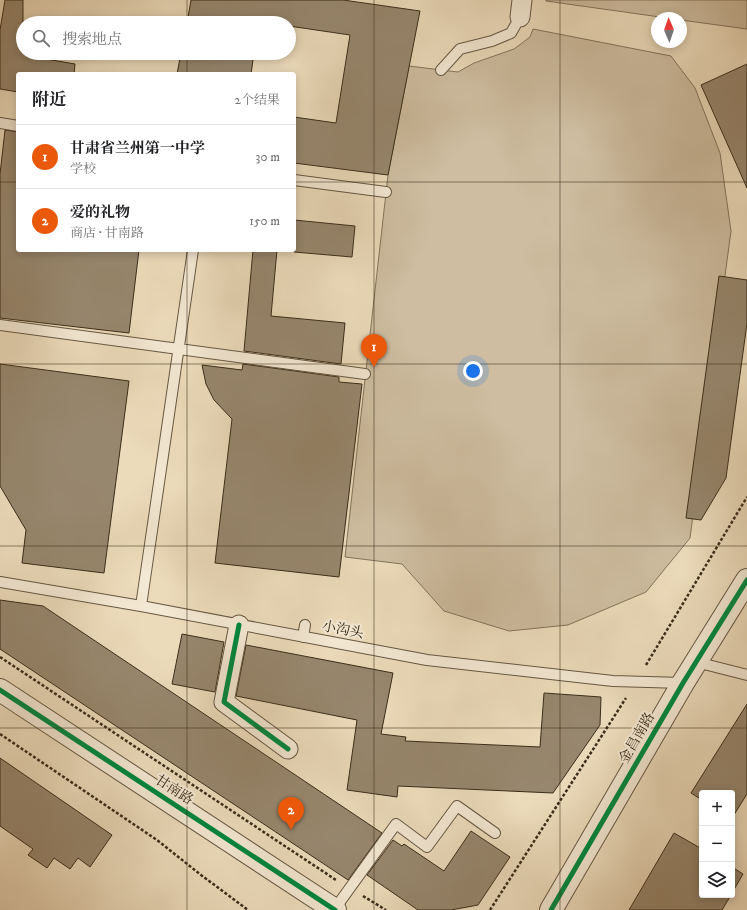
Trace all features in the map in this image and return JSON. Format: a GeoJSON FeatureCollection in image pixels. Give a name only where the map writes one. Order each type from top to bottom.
{"type":"FeatureCollection","features":[{"type":"Feature","properties":{"kind":"street","name":"金昌南路"},"geometry":{"type":"LineString","coordinates":[[551,910],[683,683],[747,580]]}},
{"type":"Feature","properties":{"kind":"street"},"geometry":{"type":"LineString","coordinates":[[239,625],[224,702],[288,749]]}},
{"type":"Feature","properties":{"kind":"street","name":"甘南路"},"geometry":{"type":"LineString","coordinates":[[0,690],[334,910]]}},
{"type":"Feature","properties":{"kind":"lane"},"geometry":{"type":"LineString","coordinates":[[441,70],[460,49],[492,41],[511,33],[521,9]]}},
{"type":"Feature","properties":{"kind":"lane"},"geometry":{"type":"LineString","coordinates":[[0,123],[16,126]]}},
{"type":"Feature","properties":{"kind":"lane"},"geometry":{"type":"LineString","coordinates":[[296,180],[386,192]]}},
{"type":"Feature","properties":{"kind":"lane"},"geometry":{"type":"LineString","coordinates":[[141,606],[193,252]]}},
{"type":"Feature","properties":{"kind":"lane"},"geometry":{"type":"LineString","coordinates":[[0,324],[365,374]]}},
{"type":"Feature","properties":{"kind":"lane","name":"小沟头"},"geometry":{"type":"LineString","coordinates":[[0,582],[141,606],[427,660],[613,681],[683,683]]}},
{"type":"Feature","properties":{"kind":"lane"},"geometry":{"type":"LineString","coordinates":[[303,637],[305,625]]}},
{"type":"Feature","properties":{"kind":"lane"},"geometry":{"type":"LineString","coordinates":[[696,662],[747,675]]}},
{"type":"Feature","properties":{"kind":"lane"},"geometry":{"type":"LineString","coordinates":[[334,910],[396,824],[427,847],[457,806],[495,833]]}},
{"type":"Feature","properties":{"kind":"path"},"geometry":{"type":"LineString","coordinates":[[490,910],[636,682],[747,497]]}},
{"type":"Feature","properties":{"kind":"path"},"geometry":{"type":"LineString","coordinates":[[0,657],[349,889],[386,910]]}},
{"type":"Feature","properties":{"kind":"path"},"geometry":{"type":"LineString","coordinates":[[0,734],[157,840],[248,910]]}},
{"type":"Feature","properties":{"kind":"shaded area"},"geometry":{"type":"Polygon","coordinates":[[[747,0],[747,29],[687,21],[687,12],[651,12],[651,16],[546,1],[747,0]]]}},
{"type":"Feature","properties":{"kind":"shaded area"},"geometry":{"type":"Polygon","coordinates":[[[533,29],[671,56],[695,88],[720,153],[731,231],[690,538],[646,592],[568,625],[509,631],[444,611],[402,564],[345,557],[388,175],[409,66],[458,72],[474,63],[514,49],[530,37],[533,29]]]}},
{"type":"Feature","properties":{"kind":"building"},"geometry":{"type":"Polygon","coordinates":[[[5,0],[23,0],[23,16],[16,16],[16,60],[52,60],[75,64],[74,72],[16,72],[16,92],[0,89],[0,30],[5,0]]]}},
{"type":"Feature","properties":{"kind":"building"},"geometry":{"type":"Polygon","coordinates":[[[191,0],[343,0],[420,11],[388,175],[296,163],[296,117],[336,123],[350,35],[296,27],[296,16],[188,16],[191,0]]]}},
{"type":"Feature","properties":{"kind":"building"},"geometry":{"type":"Polygon","coordinates":[[[180,60],[253,60],[251,72],[177,72],[180,60]]]}},
{"type":"Feature","properties":{"kind":"building"},"geometry":{"type":"Polygon","coordinates":[[[747,64],[747,188],[701,85],[747,64]]]}},
{"type":"Feature","properties":{"kind":"building"},"geometry":{"type":"Polygon","coordinates":[[[5,130],[16,132],[16,252],[139,252],[129,333],[0,318],[0,174],[5,130]]]}},
{"type":"Feature","properties":{"kind":"building"},"geometry":{"type":"Polygon","coordinates":[[[296,220],[355,226],[352,257],[294,252],[296,252],[296,220]]]}},
{"type":"Feature","properties":{"kind":"building"},"geometry":{"type":"Polygon","coordinates":[[[253,252],[277,252],[271,316],[345,323],[341,364],[244,351],[253,252]]]}},
{"type":"Feature","properties":{"kind":"building"},"geometry":{"type":"Polygon","coordinates":[[[719,276],[747,280],[747,323],[726,478],[701,520],[686,518],[719,276]]]}},
{"type":"Feature","properties":{"kind":"building"},"geometry":{"type":"Polygon","coordinates":[[[0,364],[129,381],[104,573],[22,563],[26,530],[0,486],[0,364]]]}},
{"type":"Feature","properties":{"kind":"building"},"geometry":{"type":"Polygon","coordinates":[[[243,364],[339,377],[339,382],[362,384],[339,577],[215,563],[232,419],[214,400],[206,384],[202,365],[242,370],[243,364]]]}},
{"type":"Feature","properties":{"kind":"building"},"geometry":{"type":"Polygon","coordinates":[[[0,600],[43,606],[382,833],[348,880],[0,649],[0,600]]]}},
{"type":"Feature","properties":{"kind":"building"},"geometry":{"type":"Polygon","coordinates":[[[182,634],[224,642],[215,692],[172,684],[182,634]]]}},
{"type":"Feature","properties":{"kind":"building"},"geometry":{"type":"Polygon","coordinates":[[[246,645],[393,673],[381,734],[406,737],[405,741],[540,747],[544,693],[601,697],[600,725],[553,793],[398,786],[397,797],[347,790],[357,720],[236,696],[246,645]]]}},
{"type":"Feature","properties":{"kind":"building"},"geometry":{"type":"Polygon","coordinates":[[[747,704],[747,794],[735,813],[735,790],[699,790],[699,798],[691,793],[747,704]]]}},
{"type":"Feature","properties":{"kind":"building"},"geometry":{"type":"Polygon","coordinates":[[[0,758],[112,835],[90,867],[78,858],[70,869],[54,858],[47,868],[28,855],[33,849],[0,826],[0,758]]]}},
{"type":"Feature","properties":{"kind":"building"},"geometry":{"type":"Polygon","coordinates":[[[471,831],[510,857],[478,905],[451,910],[418,910],[367,875],[393,840],[402,846],[404,844],[444,871],[471,831]]]}},
{"type":"Feature","properties":{"kind":"building"},"geometry":{"type":"Polygon","coordinates":[[[674,833],[699,847],[699,898],[729,898],[722,910],[629,910],[674,833]]]}},
{"type":"Feature","properties":{"kind":"building"},"geometry":{"type":"Polygon","coordinates":[[[735,869],[743,874],[735,888],[735,869]]]}},
{"type":"Feature","properties":{"kind":"cycle path"},"geometry":{"type":"LineString","coordinates":[[551,910],[683,683],[747,580]]}},
{"type":"Feature","properties":{"kind":"cycle path"},"geometry":{"type":"LineString","coordinates":[[239,625],[224,702],[288,749]]}},
{"type":"Feature","properties":{"kind":"cycle path"},"geometry":{"type":"LineString","coordinates":[[0,690],[335,910]]}},
{"type":"Feature","properties":{"kind":"place","name":"甘肃省兰州第一中学"},"geometry":{"type":"Point","coordinates":[374,367]}},
{"type":"Feature","properties":{"kind":"place","name":"爱的礼物"},"geometry":{"type":"Point","coordinates":[291,830]}}]}
